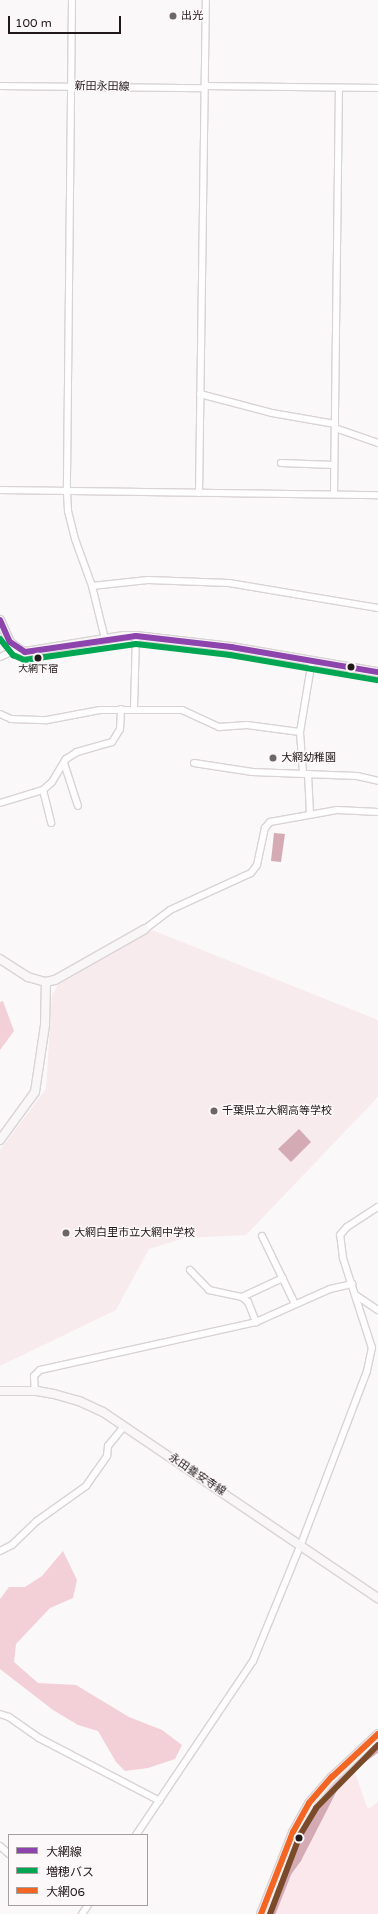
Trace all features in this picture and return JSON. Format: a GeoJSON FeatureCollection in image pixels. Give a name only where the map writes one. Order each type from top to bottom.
{"type":"FeatureCollection","features":[{"type":"Feature","properties":{"kind":"main road"},"geometry":{"type":"LineString","coordinates":[[261,1914],[294,1832],[309,1803],[332,1777],[378,1734]]}},
{"type":"Feature","properties":{"kind":"street"},"geometry":{"type":"LineString","coordinates":[[72,0],[67,492],[68,511],[75,539],[92,586],[104,639]]}},
{"type":"Feature","properties":{"kind":"street"},"geometry":{"type":"LineString","coordinates":[[199,493],[206,0]]}},
{"type":"Feature","properties":{"kind":"street","name":"新田永田線"},"geometry":{"type":"LineString","coordinates":[[0,86],[378,88]]}},
{"type":"Feature","properties":{"kind":"street"},"geometry":{"type":"LineString","coordinates":[[334,494],[339,88]]}},
{"type":"Feature","properties":{"kind":"street"},"geometry":{"type":"LineString","coordinates":[[200,394],[272,413],[335,426],[378,443]]}},
{"type":"Feature","properties":{"kind":"street"},"geometry":{"type":"LineString","coordinates":[[281,463],[334,465]]}},
{"type":"Feature","properties":{"kind":"street"},"geometry":{"type":"LineString","coordinates":[[0,490],[378,495]]}},
{"type":"Feature","properties":{"kind":"street"},"geometry":{"type":"LineString","coordinates":[[92,586],[148,580],[229,582],[378,608]]}},
{"type":"Feature","properties":{"kind":"street"},"geometry":{"type":"LineString","coordinates":[[0,620],[10,642],[18,649],[26,652],[104,639],[136,636],[231,647],[378,672]]}},
{"type":"Feature","properties":{"kind":"street"},"geometry":{"type":"LineString","coordinates":[[134,708],[136,636]]}},
{"type":"Feature","properties":{"kind":"street"},"geometry":{"type":"LineString","coordinates":[[0,657],[18,649]]}},
{"type":"Feature","properties":{"kind":"street"},"geometry":{"type":"LineString","coordinates":[[310,814],[300,732],[312,660]]}},
{"type":"Feature","properties":{"kind":"street"},"geometry":{"type":"LineString","coordinates":[[0,714],[11,719],[47,720],[100,710],[134,708],[182,710],[219,727],[246,726],[300,732]]}},
{"type":"Feature","properties":{"kind":"street"},"geometry":{"type":"LineString","coordinates":[[0,803],[43,790],[52,782],[64,763],[77,752],[112,742],[120,729],[121,709]]}},
{"type":"Feature","properties":{"kind":"street"},"geometry":{"type":"LineString","coordinates":[[64,763],[78,806]]}},
{"type":"Feature","properties":{"kind":"street"},"geometry":{"type":"LineString","coordinates":[[194,763],[252,772],[357,776],[378,781]]}},
{"type":"Feature","properties":{"kind":"street"},"geometry":{"type":"LineString","coordinates":[[43,790],[51,823]]}},
{"type":"Feature","properties":{"kind":"street"},"geometry":{"type":"LineString","coordinates":[[0,959],[28,978],[46,982],[64,976],[145,929],[170,910],[251,873],[257,865],[265,828],[270,822],[337,810],[378,812]]}},
{"type":"Feature","properties":{"kind":"street"},"geometry":{"type":"LineString","coordinates":[[0,1140],[35,1092],[45,1025],[46,982]]}},
{"type":"Feature","properties":{"kind":"street"},"geometry":{"type":"LineString","coordinates":[[137,1834],[252,1661],[301,1544],[367,1371],[372,1348],[357,1296],[342,1253],[340,1235],[347,1227],[378,1207]]}},
{"type":"Feature","properties":{"kind":"street"},"geometry":{"type":"LineString","coordinates":[[262,1236],[295,1304]]}},
{"type":"Feature","properties":{"kind":"street"},"geometry":{"type":"LineString","coordinates":[[190,1270],[208,1290],[242,1297],[248,1302],[256,1322]]}},
{"type":"Feature","properties":{"kind":"street"},"geometry":{"type":"LineString","coordinates":[[242,1297],[283,1278]]}},
{"type":"Feature","properties":{"kind":"street"},"geometry":{"type":"LineString","coordinates":[[35,1391],[34,1376],[40,1370],[256,1322],[330,1289],[352,1284]]}},
{"type":"Feature","properties":{"kind":"street"},"geometry":{"type":"LineString","coordinates":[[357,1296],[378,1310]]}},
{"type":"Feature","properties":{"kind":"street","name":"永田養安寺線"},"geometry":{"type":"LineString","coordinates":[[0,1391],[35,1391],[79,1401],[103,1412],[301,1544],[378,1598]]}},
{"type":"Feature","properties":{"kind":"street"},"geometry":{"type":"LineString","coordinates":[[0,1551],[12,1545],[37,1521],[86,1486],[107,1456],[108,1446],[124,1426]]}},
{"type":"Feature","properties":{"kind":"street"},"geometry":{"type":"LineString","coordinates":[[0,1714],[9,1717],[39,1738],[160,1800]]}},
{"type":"Feature","properties":{"kind":"street"},"geometry":{"type":"LineString","coordinates":[[0,1846],[8,1853]]}},
{"type":"Feature","properties":{"kind":"shaded area"},"geometry":{"type":"Polygon","coordinates":[[[274,833],[285,834],[281,862],[271,861],[274,833]]]}},
{"type":"Feature","properties":{"kind":"shaded area","name":"千葉県立大網高等学校"},"geometry":{"type":"Polygon","coordinates":[[[152,930],[378,1020],[378,1097],[246,1235],[184,1238],[149,1249],[116,1310],[0,1366],[0,1150],[46,1089],[52,995],[58,985],[152,930]]]}},
{"type":"Feature","properties":{"kind":"shaded area"},"geometry":{"type":"Polygon","coordinates":[[[3,1001],[14,1031],[0,1050],[0,1002],[3,1001]]]}},
{"type":"Feature","properties":{"kind":"shaded area"},"geometry":{"type":"Polygon","coordinates":[[[299,1129],[311,1142],[291,1162],[278,1149],[299,1129]]]}},
{"type":"Feature","properties":{"kind":"shaded area"},"geometry":{"type":"Polygon","coordinates":[[[63,1551],[77,1580],[73,1598],[50,1608],[16,1644],[14,1662],[38,1683],[76,1685],[129,1717],[162,1730],[182,1745],[175,1759],[148,1768],[125,1771],[116,1762],[98,1731],[78,1725],[53,1710],[0,1669],[0,1599],[9,1587],[25,1587],[42,1576],[63,1551]]]}},
{"type":"Feature","properties":{"kind":"shaded area"},"geometry":{"type":"Polygon","coordinates":[[[355,1773],[367,1807],[370,1808],[378,1802],[378,1914],[275,1914],[288,1879],[340,1787],[355,1773]]]}},
{"type":"Feature","properties":{"kind":"waterway"},"geometry":{"type":"LineString","coordinates":[[268,1914],[285,1871],[295,1857],[333,1783],[356,1760],[378,1744]]}},
{"type":"Feature","properties":{"kind":"transit line","name":"大網線"},"geometry":{"type":"LineString","coordinates":[[0,620],[10,642],[25,652],[136,636],[231,647],[378,672]]}},
{"type":"Feature","properties":{"kind":"transit line","name":"増穂バス"},"geometry":{"type":"LineString","coordinates":[[0,639],[13,655],[24,660],[136,644],[230,655],[377,680]]}},
{"type":"Feature","properties":{"kind":"transit line","name":"大網06"},"geometry":{"type":"LineString","coordinates":[[261,1914],[293,1832],[309,1803],[332,1777],[378,1734]]}},
{"type":"Feature","properties":{"kind":"transit line"},"geometry":{"type":"LineString","coordinates":[[270,1914],[300,1835],[316,1808],[378,1745]]}},
{"type":"Feature","properties":{"kind":"place","name":"出光"},"geometry":{"type":"Point","coordinates":[173,16]}},
{"type":"Feature","properties":{"kind":"place","name":"大網下宿"},"geometry":{"type":"Point","coordinates":[38,658]}},
{"type":"Feature","properties":{"kind":"place","name":"大網幼稚園"},"geometry":{"type":"Point","coordinates":[273,758]}},
{"type":"Feature","properties":{"kind":"place","name":"千葉県立大網高等学校"},"geometry":{"type":"Point","coordinates":[214,1111]}},
{"type":"Feature","properties":{"kind":"place","name":"大網白里市立大網中学校"},"geometry":{"type":"Point","coordinates":[66,1233]}}]}
